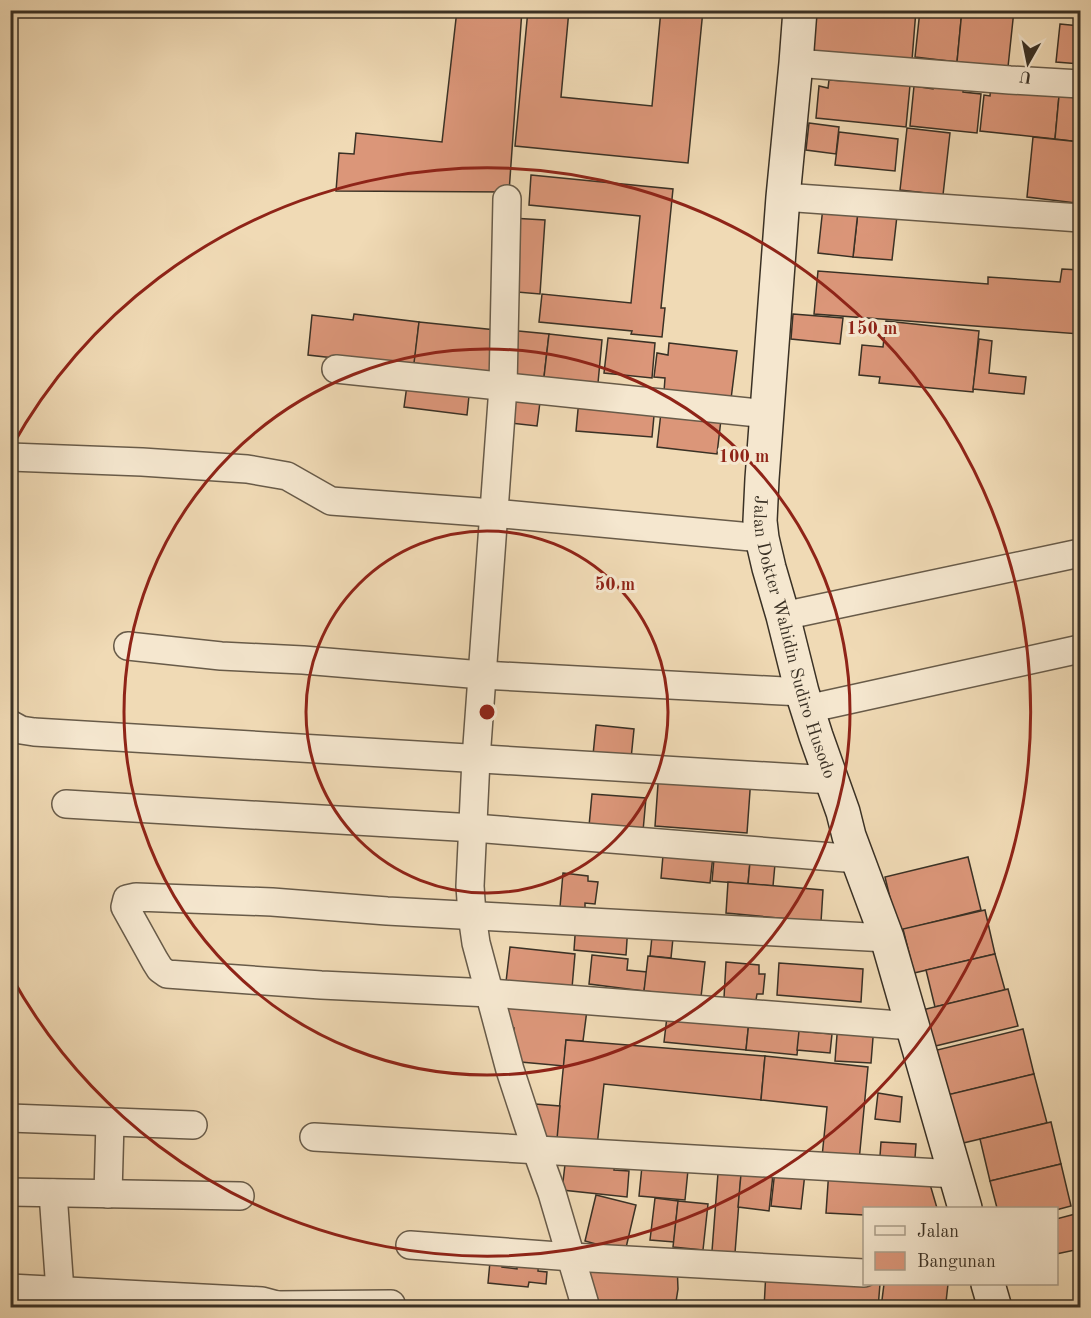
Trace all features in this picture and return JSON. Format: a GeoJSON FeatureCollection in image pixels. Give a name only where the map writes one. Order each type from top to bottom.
{"type":"FeatureCollection","features":[{"type":"Feature","properties":{"kind":"main road","name":"Jalan Dokter Wahidin Sudiro Husodo"},"geometry":{"type":"LineString","coordinates":[[800,10],[767,414],[760,520],[762,538],[804,701],[886,938],[964,1207]]}},
{"type":"Feature","properties":{"kind":"main road"},"geometry":{"type":"LineString","coordinates":[[988,1285],[995,1308]]}},
{"type":"Feature","properties":{"kind":"street"},"geometry":{"type":"LineString","coordinates":[[796,63],[1080,84]]}},
{"type":"Feature","properties":{"kind":"street"},"geometry":{"type":"LineString","coordinates":[[783,197],[1080,218]]}},
{"type":"Feature","properties":{"kind":"street"},"geometry":{"type":"LineString","coordinates":[[507,199],[503,387],[476,759],[470,886],[472,915],[476,943],[510,1070],[552,1193],[586,1308]]}},
{"type":"Feature","properties":{"kind":"street"},"geometry":{"type":"LineString","coordinates":[[336,369],[767,414]]}},
{"type":"Feature","properties":{"kind":"street"},"geometry":{"type":"LineString","coordinates":[[10,457],[247,469],[287,476],[323,497],[762,538]]}},
{"type":"Feature","properties":{"kind":"street"},"geometry":{"type":"LineString","coordinates":[[783,616],[1080,553]]}},
{"type":"Feature","properties":{"kind":"street"},"geometry":{"type":"LineString","coordinates":[[128,646],[221,656],[303,660],[804,701],[1080,649]]}},
{"type":"Feature","properties":{"kind":"street"},"geometry":{"type":"LineString","coordinates":[[10,724],[21,730],[34,732],[832,780]]}},
{"type":"Feature","properties":{"kind":"street"},"geometry":{"type":"LineString","coordinates":[[66,804],[474,828],[858,859]]}},
{"type":"Feature","properties":{"kind":"street"},"geometry":{"type":"LineString","coordinates":[[886,938],[387,911],[272,902],[136,897],[127,899],[126,907],[155,961],[167,974],[321,985],[490,993],[912,1026]]}},
{"type":"Feature","properties":{"kind":"street"},"geometry":{"type":"LineString","coordinates":[[10,1118],[193,1125]]}},
{"type":"Feature","properties":{"kind":"street"},"geometry":{"type":"LineString","coordinates":[[108,1194],[110,1122]]}},
{"type":"Feature","properties":{"kind":"street"},"geometry":{"type":"LineString","coordinates":[[314,1137],[956,1174]]}},
{"type":"Feature","properties":{"kind":"street"},"geometry":{"type":"LineString","coordinates":[[10,1192],[240,1196]]}},
{"type":"Feature","properties":{"kind":"street"},"geometry":{"type":"LineString","coordinates":[[53,1193],[60,1291]]}},
{"type":"Feature","properties":{"kind":"street"},"geometry":{"type":"LineString","coordinates":[[410,1245],[572,1257],[863,1273]]}},
{"type":"Feature","properties":{"kind":"street"},"geometry":{"type":"LineString","coordinates":[[10,1288],[60,1291],[99,1300],[262,1301],[278,1306],[391,1304]]}},
{"type":"Feature","properties":{"kind":"building"},"geometry":{"type":"Polygon","coordinates":[[[457,10],[522,10],[509,192],[336,191],[339,153],[354,154],[356,133],[442,142],[457,10]]]}},
{"type":"Feature","properties":{"kind":"building"},"geometry":{"type":"Polygon","coordinates":[[[528,10],[569,10],[561,97],[652,106],[661,10],[703,10],[688,163],[515,146],[528,10]]]}},
{"type":"Feature","properties":{"kind":"building"},"geometry":{"type":"Polygon","coordinates":[[[813,10],[916,10],[912,60],[809,51],[813,10]]]}},
{"type":"Feature","properties":{"kind":"building"},"geometry":{"type":"Polygon","coordinates":[[[920,10],[962,10],[957,62],[915,57],[920,10]]]}},
{"type":"Feature","properties":{"kind":"building"},"geometry":{"type":"Polygon","coordinates":[[[962,10],[1014,10],[1008,67],[957,62],[962,10]]]}},
{"type":"Feature","properties":{"kind":"building"},"geometry":{"type":"Polygon","coordinates":[[[1060,24],[1080,26],[1080,64],[1056,62],[1060,24]]]}},
{"type":"Feature","properties":{"kind":"building"},"geometry":{"type":"Polygon","coordinates":[[[847,75],[911,75],[906,127],[816,118],[819,86],[828,88],[829,80],[846,81],[847,75]]]}},
{"type":"Feature","properties":{"kind":"building"},"geometry":{"type":"Polygon","coordinates":[[[934,76],[964,79],[963,92],[981,94],[977,133],[910,126],[914,86],[933,89],[934,76]]]}},
{"type":"Feature","properties":{"kind":"building"},"geometry":{"type":"Polygon","coordinates":[[[991,83],[1060,85],[1055,139],[980,131],[984,95],[990,96],[991,83]]]}},
{"type":"Feature","properties":{"kind":"building"},"geometry":{"type":"Polygon","coordinates":[[[1060,85],[1080,87],[1080,142],[1055,139],[1060,85]]]}},
{"type":"Feature","properties":{"kind":"building"},"geometry":{"type":"Polygon","coordinates":[[[809,123],[839,127],[836,154],[806,150],[809,123]]]}},
{"type":"Feature","properties":{"kind":"building"},"geometry":{"type":"Polygon","coordinates":[[[907,128],[950,133],[943,195],[900,190],[907,128]]]}},
{"type":"Feature","properties":{"kind":"building"},"geometry":{"type":"Polygon","coordinates":[[[839,132],[898,139],[895,171],[835,165],[839,132]]]}},
{"type":"Feature","properties":{"kind":"building"},"geometry":{"type":"Polygon","coordinates":[[[1033,137],[1080,142],[1076,203],[1027,197],[1033,137]]]}},
{"type":"Feature","properties":{"kind":"building"},"geometry":{"type":"Polygon","coordinates":[[[531,175],[673,189],[661,308],[665,308],[662,337],[631,334],[632,331],[539,322],[542,294],[631,303],[640,216],[529,205],[531,175]]]}},
{"type":"Feature","properties":{"kind":"building"},"geometry":{"type":"Polygon","coordinates":[[[859,203],[898,207],[892,260],[853,257],[859,203]]]}},
{"type":"Feature","properties":{"kind":"building"},"geometry":{"type":"Polygon","coordinates":[[[823,207],[858,211],[853,257],[818,253],[823,207]]]}},
{"type":"Feature","properties":{"kind":"building"},"geometry":{"type":"Polygon","coordinates":[[[511,218],[545,220],[540,294],[506,291],[511,218]]]}},
{"type":"Feature","properties":{"kind":"building"},"geometry":{"type":"Polygon","coordinates":[[[1062,269],[1080,270],[1080,334],[814,314],[818,271],[988,284],[988,277],[1060,282],[1062,269]]]}},
{"type":"Feature","properties":{"kind":"building"},"geometry":{"type":"Polygon","coordinates":[[[354,314],[419,322],[414,367],[308,355],[312,315],[353,320],[354,314]]]}},
{"type":"Feature","properties":{"kind":"building"},"geometry":{"type":"Polygon","coordinates":[[[793,314],[843,318],[840,344],[791,339],[793,314]]]}},
{"type":"Feature","properties":{"kind":"building"},"geometry":{"type":"Polygon","coordinates":[[[886,321],[979,331],[973,392],[879,383],[880,377],[859,375],[862,345],[883,347],[886,321]]]}},
{"type":"Feature","properties":{"kind":"building"},"geometry":{"type":"Polygon","coordinates":[[[419,322],[496,330],[492,372],[414,363],[419,322]]]}},
{"type":"Feature","properties":{"kind":"building"},"geometry":{"type":"Polygon","coordinates":[[[507,330],[549,334],[544,377],[504,374],[507,330]]]}},
{"type":"Feature","properties":{"kind":"building"},"geometry":{"type":"Polygon","coordinates":[[[549,334],[602,340],[598,383],[544,377],[549,334]]]}},
{"type":"Feature","properties":{"kind":"building"},"geometry":{"type":"Polygon","coordinates":[[[608,338],[655,343],[652,378],[604,373],[608,338]]]}},
{"type":"Feature","properties":{"kind":"building"},"geometry":{"type":"Polygon","coordinates":[[[979,339],[992,341],[989,373],[1026,377],[1024,394],[973,389],[979,339]]]}},
{"type":"Feature","properties":{"kind":"building"},"geometry":{"type":"Polygon","coordinates":[[[669,343],[737,351],[731,399],[664,392],[665,378],[654,377],[657,353],[668,355],[669,343]]]}},
{"type":"Feature","properties":{"kind":"building"},"geometry":{"type":"Polygon","coordinates":[[[408,378],[470,386],[467,415],[404,407],[408,378]]]}},
{"type":"Feature","properties":{"kind":"building"},"geometry":{"type":"Polygon","coordinates":[[[506,390],[541,394],[537,426],[502,422],[506,390]]]}},
{"type":"Feature","properties":{"kind":"building"},"geometry":{"type":"Polygon","coordinates":[[[579,399],[655,405],[652,437],[576,431],[579,399]]]}},
{"type":"Feature","properties":{"kind":"building"},"geometry":{"type":"Polygon","coordinates":[[[662,404],[722,411],[717,454],[657,447],[662,404]]]}},
{"type":"Feature","properties":{"kind":"building"},"geometry":{"type":"Polygon","coordinates":[[[596,725],[634,729],[631,759],[593,755],[596,725]]]}},
{"type":"Feature","properties":{"kind":"building"},"geometry":{"type":"Polygon","coordinates":[[[659,770],[751,777],[747,833],[655,826],[659,770]]]}},
{"type":"Feature","properties":{"kind":"building"},"geometry":{"type":"Polygon","coordinates":[[[592,794],[646,798],[643,831],[589,826],[592,794]]]}},
{"type":"Feature","properties":{"kind":"building"},"geometry":{"type":"Polygon","coordinates":[[[664,844],[713,855],[710,883],[661,878],[664,844]]]}},
{"type":"Feature","properties":{"kind":"building"},"geometry":{"type":"Polygon","coordinates":[[[715,848],[750,862],[748,884],[712,881],[715,848]]]}},
{"type":"Feature","properties":{"kind":"building"},"geometry":{"type":"Polygon","coordinates":[[[751,851],[776,853],[773,886],[748,884],[751,851]]]}},
{"type":"Feature","properties":{"kind":"building"},"geometry":{"type":"Polygon","coordinates":[[[968,857],[981,910],[898,931],[885,877],[968,857]]]}},
{"type":"Feature","properties":{"kind":"building"},"geometry":{"type":"Polygon","coordinates":[[[563,873],[588,876],[588,881],[598,882],[595,904],[585,903],[585,910],[560,907],[563,873]]]}},
{"type":"Feature","properties":{"kind":"building"},"geometry":{"type":"Polygon","coordinates":[[[728,882],[823,890],[821,922],[726,913],[728,882]]]}},
{"type":"Feature","properties":{"kind":"building"},"geometry":{"type":"Polygon","coordinates":[[[985,910],[995,954],[914,973],[903,929],[985,910]]]}},
{"type":"Feature","properties":{"kind":"building"},"geometry":{"type":"Polygon","coordinates":[[[576,922],[628,925],[626,955],[574,950],[576,922]]]}},
{"type":"Feature","properties":{"kind":"building"},"geometry":{"type":"Polygon","coordinates":[[[653,927],[674,928],[671,958],[650,956],[653,927]]]}},
{"type":"Feature","properties":{"kind":"building"},"geometry":{"type":"Polygon","coordinates":[[[510,947],[575,954],[572,988],[506,982],[510,947]]]}},
{"type":"Feature","properties":{"kind":"building"},"geometry":{"type":"Polygon","coordinates":[[[995,954],[1005,990],[935,1007],[926,970],[995,954]]]}},
{"type":"Feature","properties":{"kind":"building"},"geometry":{"type":"Polygon","coordinates":[[[592,955],[628,959],[627,970],[647,972],[644,991],[589,984],[592,955]]]}},
{"type":"Feature","properties":{"kind":"building"},"geometry":{"type":"Polygon","coordinates":[[[648,956],[705,962],[701,997],[644,991],[648,956]]]}},
{"type":"Feature","properties":{"kind":"building"},"geometry":{"type":"Polygon","coordinates":[[[726,962],[759,965],[759,974],[765,974],[763,994],[757,994],[756,1000],[724,998],[726,962]]]}},
{"type":"Feature","properties":{"kind":"building"},"geometry":{"type":"Polygon","coordinates":[[[779,963],[863,969],[861,1002],[777,995],[779,963]]]}},
{"type":"Feature","properties":{"kind":"building"},"geometry":{"type":"Polygon","coordinates":[[[1008,989],[1018,1026],[923,1049],[914,1012],[1008,989]]]}},
{"type":"Feature","properties":{"kind":"building"},"geometry":{"type":"Polygon","coordinates":[[[505,995],[588,1002],[583,1041],[566,1040],[564,1066],[510,1061],[514,1028],[501,1026],[505,995]]]}},
{"type":"Feature","properties":{"kind":"building"},"geometry":{"type":"Polygon","coordinates":[[[668,1008],[749,1021],[746,1050],[664,1042],[668,1008]]]}},
{"type":"Feature","properties":{"kind":"building"},"geometry":{"type":"Polygon","coordinates":[[[801,1018],[797,1055],[746,1050],[749,1021],[801,1018]]]}},
{"type":"Feature","properties":{"kind":"building"},"geometry":{"type":"Polygon","coordinates":[[[838,1022],[874,1025],[871,1063],[835,1061],[838,1022]]]}},
{"type":"Feature","properties":{"kind":"building"},"geometry":{"type":"Polygon","coordinates":[[[1023,1029],[1034,1074],[940,1097],[929,1052],[1023,1029]]]}},
{"type":"Feature","properties":{"kind":"building"},"geometry":{"type":"Polygon","coordinates":[[[799,1031],[832,1034],[830,1053],[797,1050],[799,1031]]]}},
{"type":"Feature","properties":{"kind":"building"},"geometry":{"type":"Polygon","coordinates":[[[566,1040],[765,1056],[761,1100],[604,1084],[597,1146],[556,1142],[566,1040]]]}},
{"type":"Feature","properties":{"kind":"building"},"geometry":{"type":"Polygon","coordinates":[[[765,1056],[868,1067],[859,1161],[822,1157],[827,1107],[761,1100],[765,1056]]]}},
{"type":"Feature","properties":{"kind":"building"},"geometry":{"type":"Polygon","coordinates":[[[1034,1074],[1047,1123],[959,1144],[947,1095],[1034,1074]]]}},
{"type":"Feature","properties":{"kind":"building"},"geometry":{"type":"Polygon","coordinates":[[[878,1093],[902,1097],[900,1122],[875,1119],[878,1093]]]}},
{"type":"Feature","properties":{"kind":"building"},"geometry":{"type":"Polygon","coordinates":[[[535,1104],[560,1106],[557,1139],[532,1136],[535,1104]]]}},
{"type":"Feature","properties":{"kind":"building"},"geometry":{"type":"Polygon","coordinates":[[[1051,1122],[1061,1164],[990,1181],[980,1139],[1051,1122]]]}},
{"type":"Feature","properties":{"kind":"building"},"geometry":{"type":"Polygon","coordinates":[[[881,1142],[916,1144],[915,1158],[880,1156],[881,1142]]]}},
{"type":"Feature","properties":{"kind":"building"},"geometry":{"type":"Polygon","coordinates":[[[566,1156],[616,1156],[614,1170],[629,1171],[627,1197],[562,1190],[566,1156]]]}},
{"type":"Feature","properties":{"kind":"building"},"geometry":{"type":"Polygon","coordinates":[[[643,1156],[689,1160],[685,1200],[639,1196],[643,1156]]]}},
{"type":"Feature","properties":{"kind":"building"},"geometry":{"type":"Polygon","coordinates":[[[719,1160],[742,1163],[735,1253],[712,1251],[719,1160]]]}},
{"type":"Feature","properties":{"kind":"building"},"geometry":{"type":"Polygon","coordinates":[[[742,1163],[774,1165],[769,1211],[738,1207],[742,1163]]]}},
{"type":"Feature","properties":{"kind":"building"},"geometry":{"type":"Polygon","coordinates":[[[1061,1164],[1071,1206],[1058,1209],[1058,1207],[997,1207],[990,1181],[1061,1164]]]}},
{"type":"Feature","properties":{"kind":"building"},"geometry":{"type":"Polygon","coordinates":[[[829,1169],[927,1174],[937,1207],[863,1207],[863,1215],[826,1213],[829,1169]]]}},
{"type":"Feature","properties":{"kind":"building"},"geometry":{"type":"Polygon","coordinates":[[[775,1170],[805,1173],[801,1209],[771,1206],[775,1170]]]}},
{"type":"Feature","properties":{"kind":"building"},"geometry":{"type":"Polygon","coordinates":[[[596,1195],[636,1205],[625,1252],[585,1241],[596,1195]]]}},
{"type":"Feature","properties":{"kind":"building"},"geometry":{"type":"Polygon","coordinates":[[[655,1198],[678,1201],[674,1242],[650,1240],[655,1198]]]}},
{"type":"Feature","properties":{"kind":"building"},"geometry":{"type":"Polygon","coordinates":[[[678,1201],[708,1204],[703,1250],[673,1247],[678,1201]]]}},
{"type":"Feature","properties":{"kind":"building"},"geometry":{"type":"Polygon","coordinates":[[[1079,1213],[1080,1249],[1058,1254],[1058,1218],[1079,1213]]]}},
{"type":"Feature","properties":{"kind":"building"},"geometry":{"type":"Polygon","coordinates":[[[491,1251],[504,1253],[502,1267],[517,1269],[518,1254],[539,1256],[538,1271],[547,1272],[546,1284],[529,1282],[528,1287],[488,1283],[491,1251]]]}},
{"type":"Feature","properties":{"kind":"building"},"geometry":{"type":"Polygon","coordinates":[[[587,1258],[677,1263],[678,1289],[675,1308],[589,1308],[587,1258]]]}},
{"type":"Feature","properties":{"kind":"building"},"geometry":{"type":"Polygon","coordinates":[[[766,1271],[863,1285],[880,1285],[878,1308],[764,1308],[766,1271]]]}},
{"type":"Feature","properties":{"kind":"building"},"geometry":{"type":"Polygon","coordinates":[[[884,1285],[948,1285],[946,1302],[934,1301],[934,1308],[881,1308],[884,1285]]]}}]}
